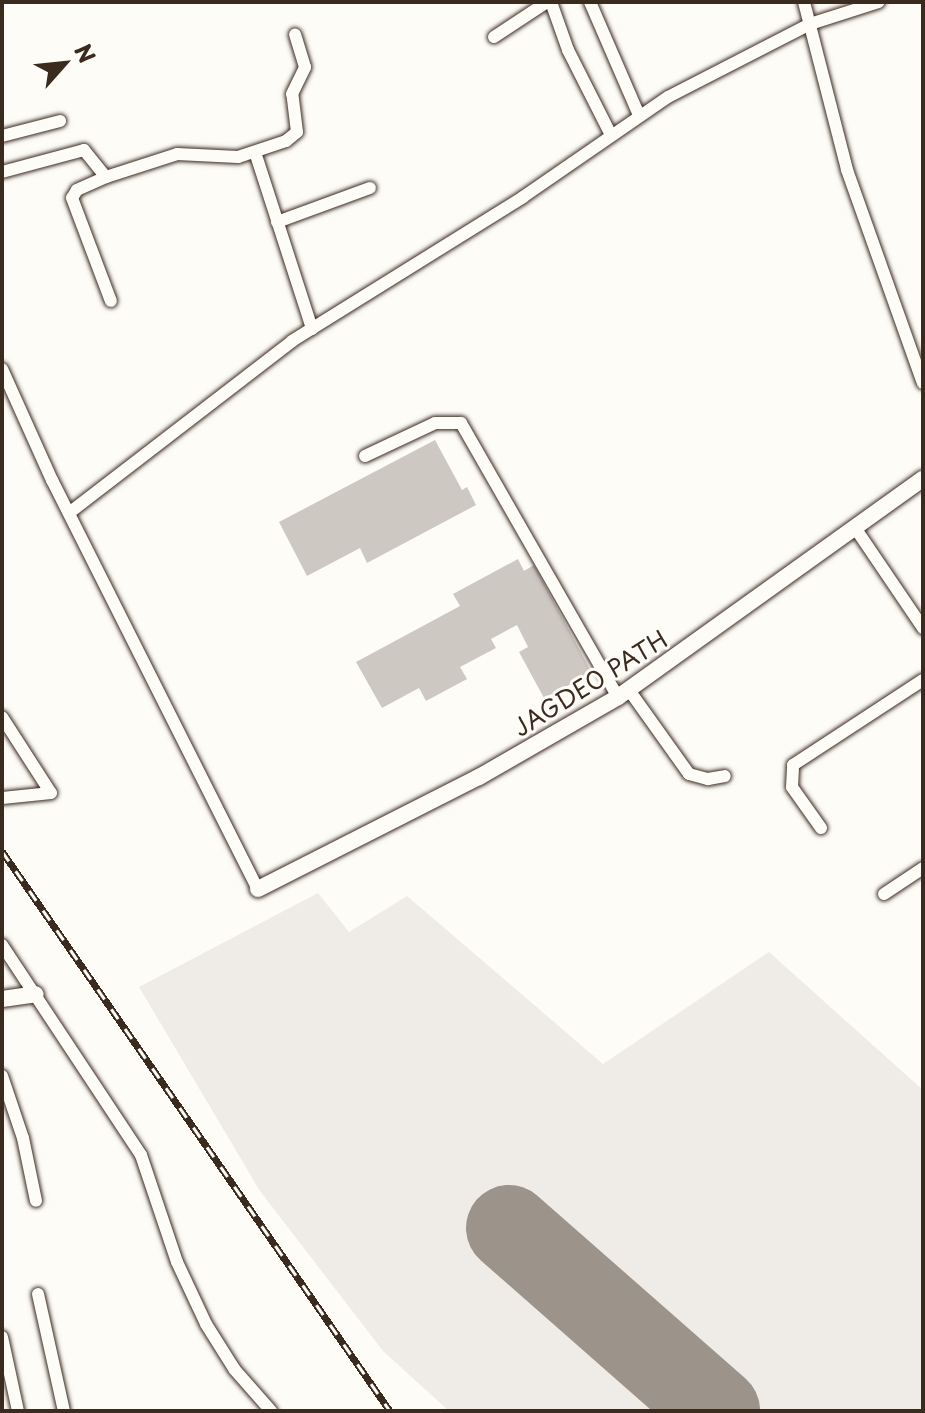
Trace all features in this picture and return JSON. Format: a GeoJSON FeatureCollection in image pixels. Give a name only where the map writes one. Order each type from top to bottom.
{"type":"FeatureCollection","features":[{"type":"Feature","properties":{"kind":"main road","name":"JAGDEO PATH"},"geometry":{"type":"LineString","coordinates":[[258,889],[479,777],[623,694],[923,479]]}},
{"type":"Feature","properties":{"kind":"main road"},"geometry":{"type":"LineString","coordinates":[[2,999],[36,994]]}},
{"type":"Feature","properties":{"kind":"street"},"geometry":{"type":"LineString","coordinates":[[494,37],[549,2],[568,50],[611,135]]}},
{"type":"Feature","properties":{"kind":"street"},"geometry":{"type":"LineString","coordinates":[[590,2],[639,115]]}},
{"type":"Feature","properties":{"kind":"street"},"geometry":{"type":"LineString","coordinates":[[804,2],[847,170],[923,383]]}},
{"type":"Feature","properties":{"kind":"street"},"geometry":{"type":"LineString","coordinates":[[69,513],[312,329],[639,115],[810,24],[879,2]]}},
{"type":"Feature","properties":{"kind":"street"},"geometry":{"type":"LineString","coordinates":[[111,301],[72,198],[77,190],[106,177],[177,154],[215,160],[255,152],[297,132],[292,94],[305,67],[295,35]]}},
{"type":"Feature","properties":{"kind":"street"},"geometry":{"type":"LineString","coordinates":[[2,136],[60,121]]}},
{"type":"Feature","properties":{"kind":"street"},"geometry":{"type":"LineString","coordinates":[[2,172],[84,150],[106,177]]}},
{"type":"Feature","properties":{"kind":"street"},"geometry":{"type":"LineString","coordinates":[[255,152],[312,329]]}},
{"type":"Feature","properties":{"kind":"street"},"geometry":{"type":"LineString","coordinates":[[277,222],[370,188]]}},
{"type":"Feature","properties":{"kind":"street"},"geometry":{"type":"LineString","coordinates":[[2,369],[69,513],[258,889]]}},
{"type":"Feature","properties":{"kind":"street"},"geometry":{"type":"LineString","coordinates":[[365,456],[435,423],[461,423],[623,694],[689,774],[708,779],[725,776]]}},
{"type":"Feature","properties":{"kind":"street"},"geometry":{"type":"LineString","coordinates":[[856,529],[923,628]]}},
{"type":"Feature","properties":{"kind":"street"},"geometry":{"type":"LineString","coordinates":[[821,828],[792,787],[793,765],[923,680]]}},
{"type":"Feature","properties":{"kind":"street"},"geometry":{"type":"LineString","coordinates":[[2,717],[51,793],[2,798]]}},
{"type":"Feature","properties":{"kind":"street"},"geometry":{"type":"LineString","coordinates":[[884,894],[923,868]]}},
{"type":"Feature","properties":{"kind":"street"},"geometry":{"type":"LineString","coordinates":[[2,945],[141,1155],[177,1262],[206,1324],[271,1411]]}},
{"type":"Feature","properties":{"kind":"street"},"geometry":{"type":"LineString","coordinates":[[2,1076],[26,1149],[36,1201]]}},
{"type":"Feature","properties":{"kind":"street"},"geometry":{"type":"LineString","coordinates":[[38,1294],[64,1411]]}},
{"type":"Feature","properties":{"kind":"street"},"geometry":{"type":"LineString","coordinates":[[2,1337],[18,1411]]}},
{"type":"Feature","properties":{"kind":"shaded area"},"geometry":{"type":"Polygon","coordinates":[[[318,893],[349,932],[407,896],[603,1064],[769,952],[923,1090],[923,1411],[449,1411],[383,1351],[260,1191],[139,987],[318,893]]]}},
{"type":"Feature","properties":{"kind":"building"},"geometry":{"type":"Polygon","coordinates":[[[435,440],[462,490],[467,487],[476,505],[367,563],[360,548],[307,576],[279,522],[435,440]]]}},
{"type":"Feature","properties":{"kind":"building"},"geometry":{"type":"Polygon","coordinates":[[[518,559],[524,571],[534,565],[592,673],[544,698],[519,652],[528,647],[517,625],[491,639],[496,648],[460,667],[467,679],[426,701],[419,688],[382,708],[356,662],[460,606],[453,594],[518,559]]]}},
{"type":"Feature","properties":{"kind":"runway"},"geometry":{"type":"LineString","coordinates":[[509,1228],[717,1411]]}},
{"type":"Feature","properties":{"kind":"railway"},"geometry":{"type":"LineString","coordinates":[[2,851],[390,1411]]}}]}
